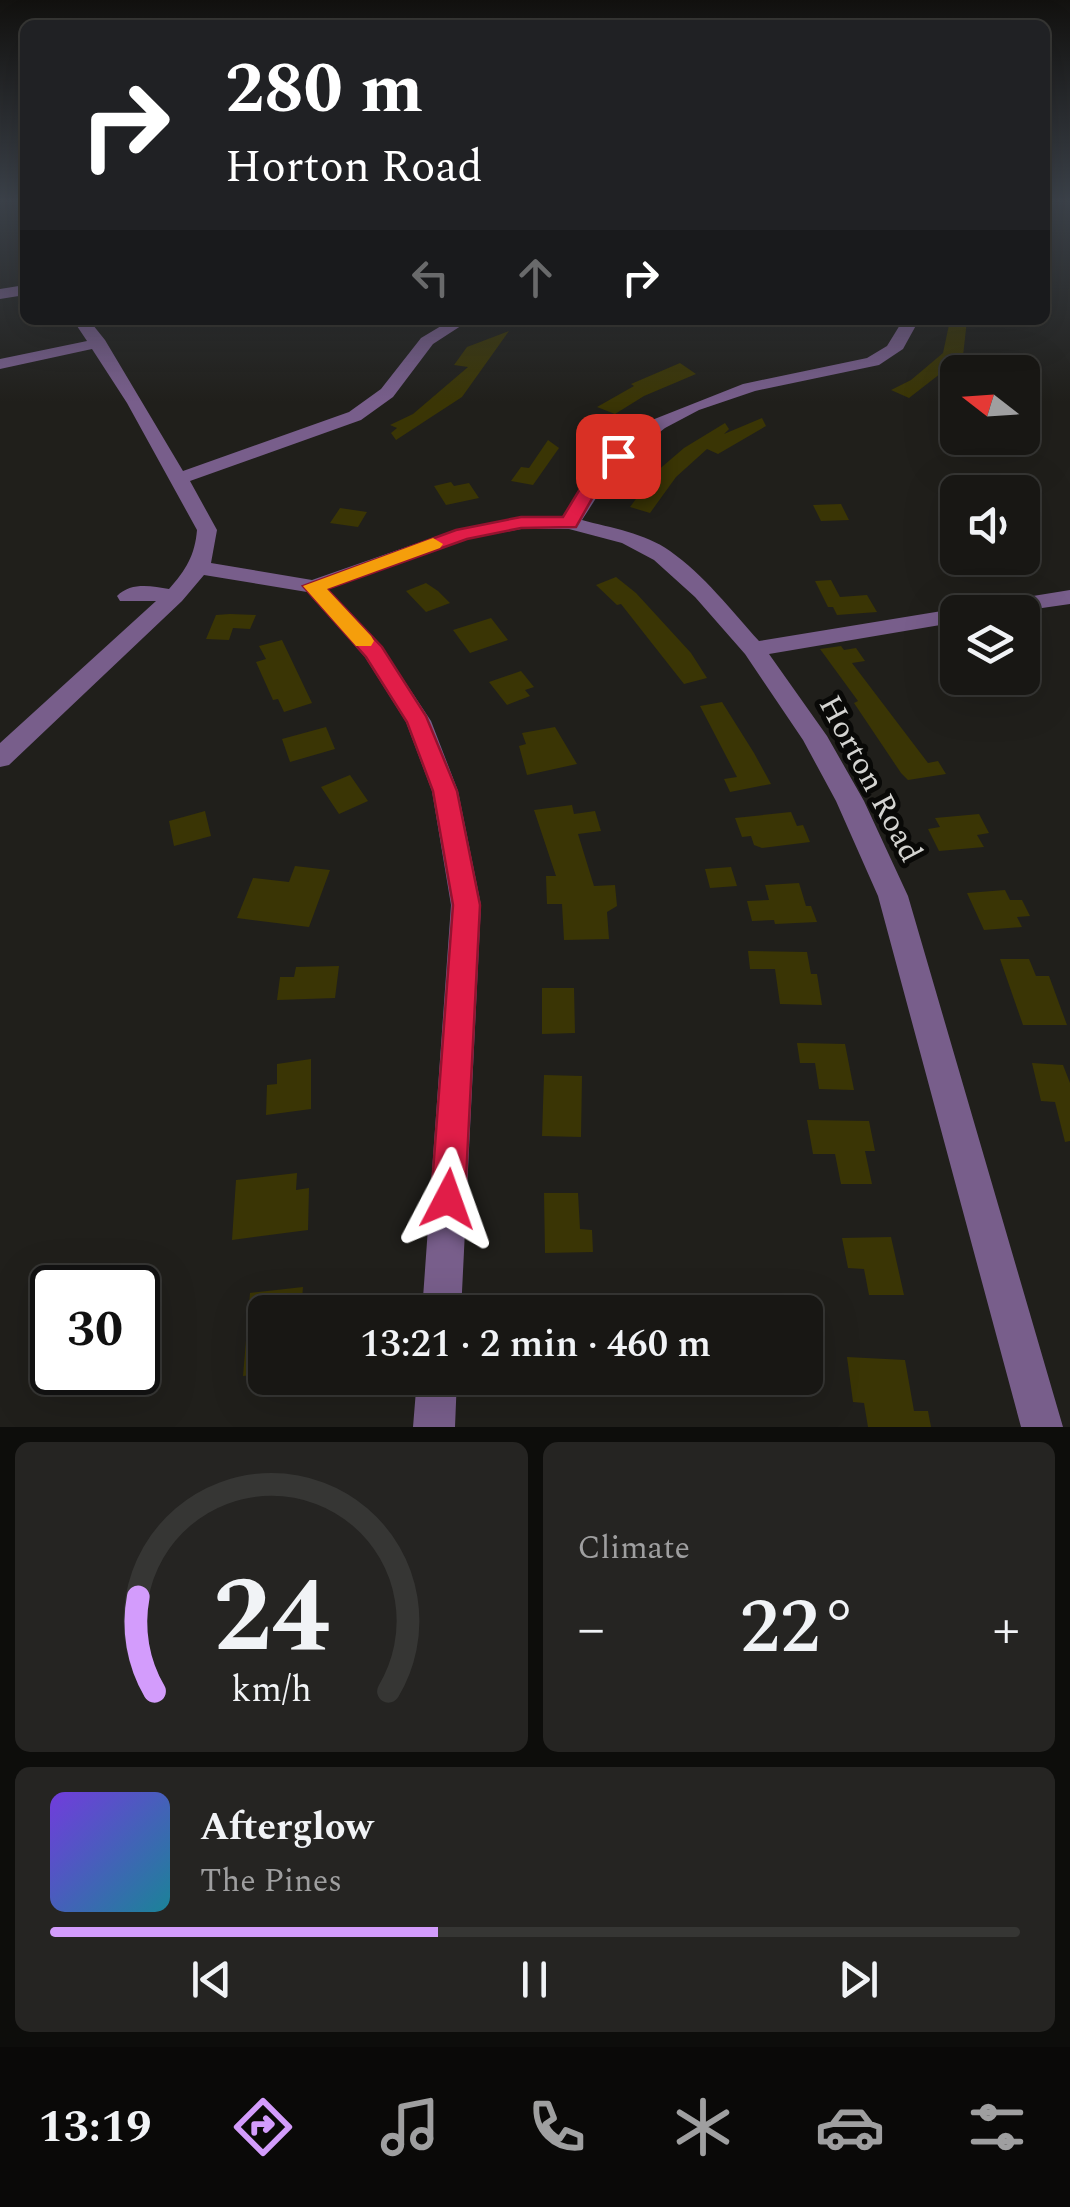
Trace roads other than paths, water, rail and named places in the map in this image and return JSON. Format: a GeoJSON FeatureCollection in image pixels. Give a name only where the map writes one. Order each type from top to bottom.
{"type":"FeatureCollection","features":[{"type":"Feature","properties":{"kind":"street"},"geometry":{"type":"LineString","coordinates":[[0,758],[13,734],[168,602],[201,568],[207,530],[85,325]]}},
{"type":"Feature","properties":{"kind":"street"},"geometry":{"type":"LineString","coordinates":[[178,478],[355,416],[388,393],[428,341],[454,325]]}},
{"type":"Feature","properties":{"kind":"street"},"geometry":{"type":"LineString","coordinates":[[570,523],[595,478],[642,434],[690,408],[740,390],[866,364],[889,354],[909,325]]}},
{"type":"Feature","properties":{"kind":"street"},"geometry":{"type":"LineString","coordinates":[[0,364],[99,343]]}},
{"type":"Feature","properties":{"kind":"street","name":"Horton Road"},"geometry":{"type":"LineString","coordinates":[[314,586],[462,534],[521,523],[570,523],[629,539],[662,555],[703,592],[753,650],[814,736],[850,801],[892,896],[1042,1427]]}},
{"type":"Feature","properties":{"kind":"street"},"geometry":{"type":"LineString","coordinates":[[201,568],[314,586],[374,652],[418,721],[445,791],[466,905],[442,1295]]}},
{"type":"Feature","properties":{"kind":"street"},"geometry":{"type":"LineString","coordinates":[[1040,602],[1070,598]]}},
{"type":"Feature","properties":{"kind":"street"},"geometry":{"type":"LineString","coordinates":[[753,650],[940,618]]}},
{"type":"Feature","properties":{"kind":"street"},"geometry":{"type":"LineString","coordinates":[[434,1427],[436,1395]]}}]}
